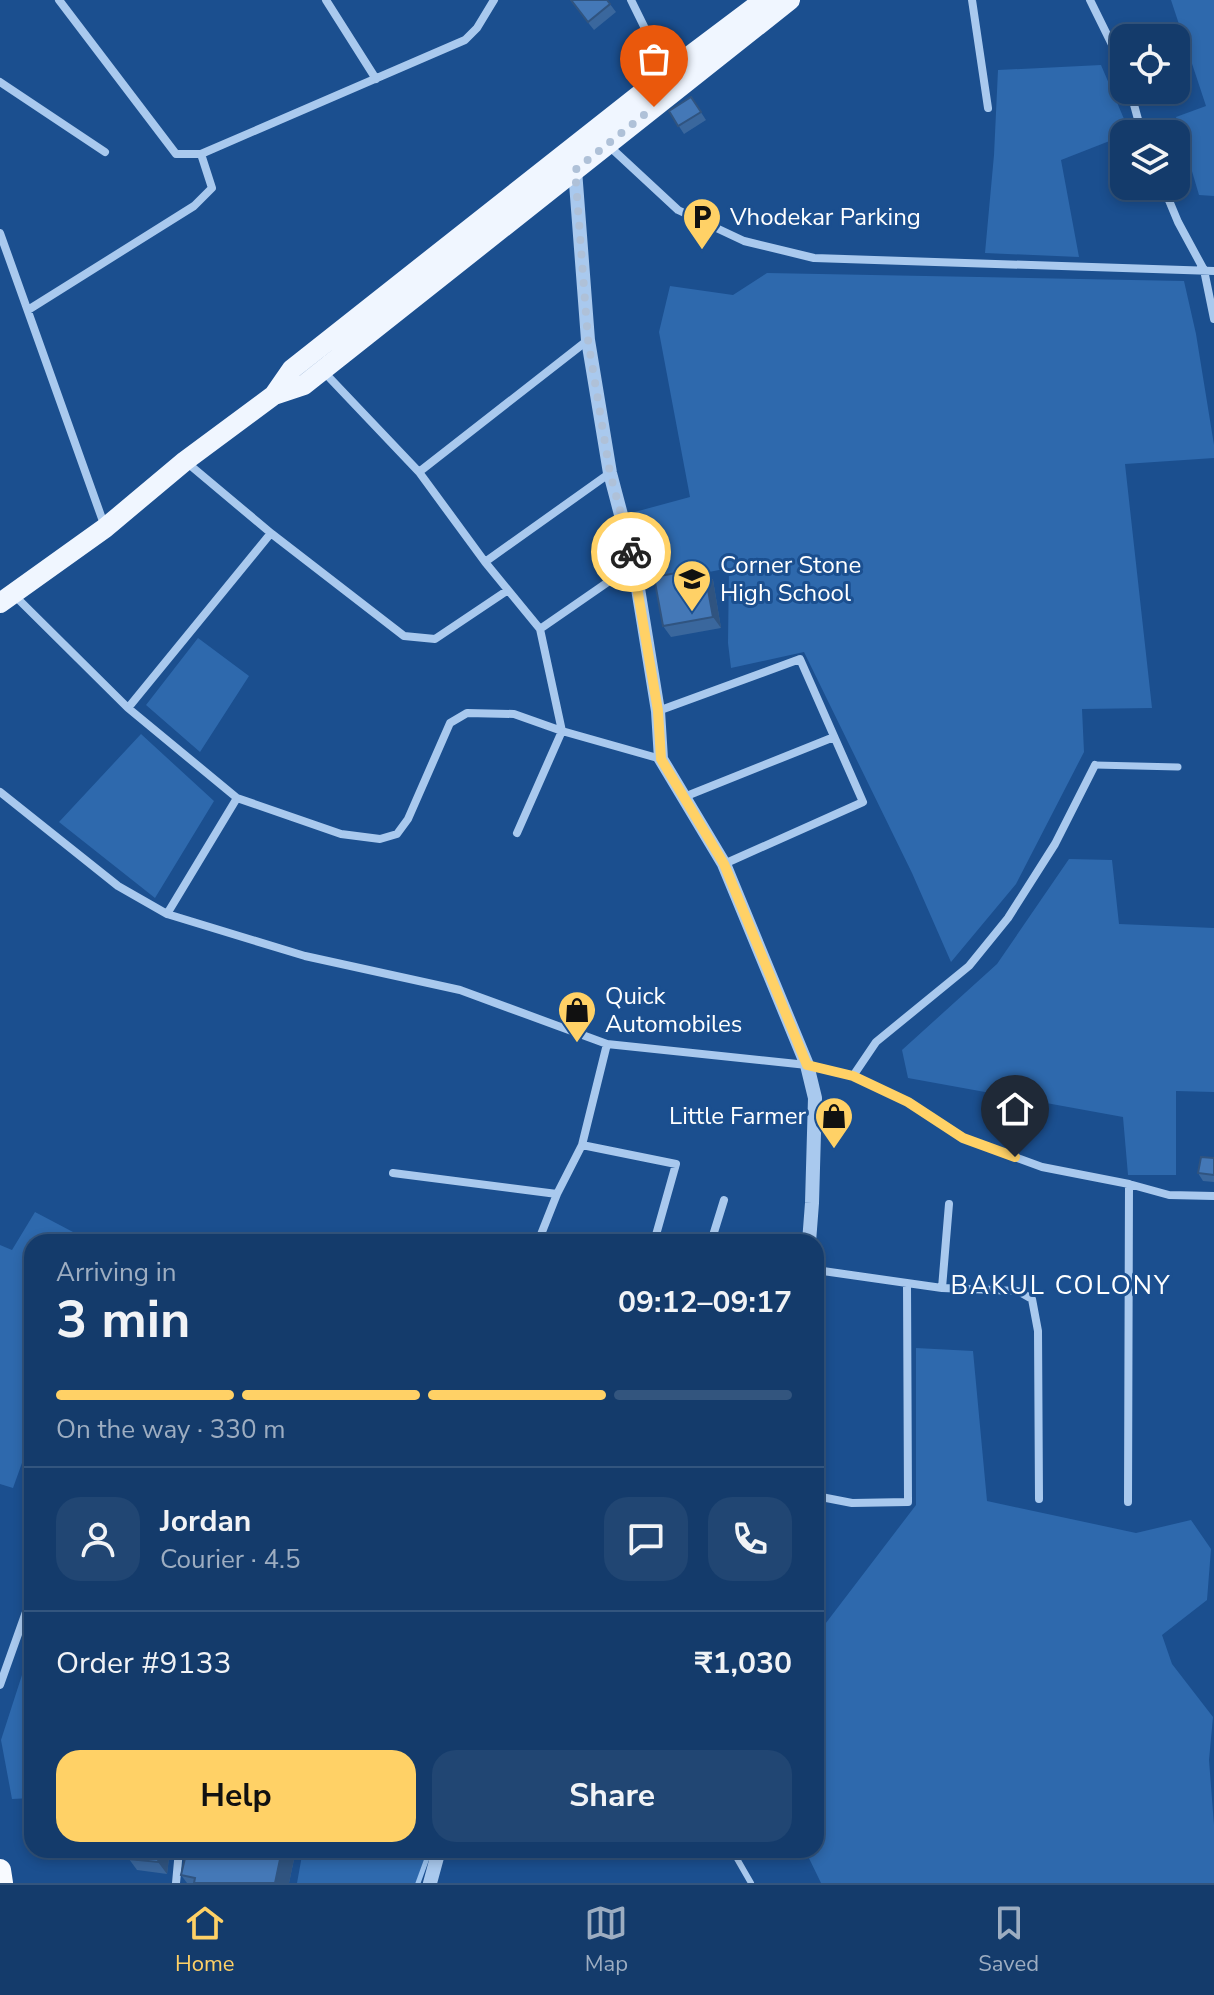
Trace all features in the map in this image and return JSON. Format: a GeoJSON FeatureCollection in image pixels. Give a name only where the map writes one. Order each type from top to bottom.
{"type":"FeatureCollection","features":[{"type":"Feature","properties":{"kind":"highway"},"geometry":{"type":"LineString","coordinates":[[0,1870],[2,1883]]}},
{"type":"Feature","properties":{"kind":"main road"},"geometry":{"type":"LineString","coordinates":[[274,395],[292,369],[571,162],[606,145],[764,0]]}},
{"type":"Feature","properties":{"kind":"main road"},"geometry":{"type":"LineString","coordinates":[[6,598],[105,528],[185,461],[274,395],[304,385],[323,371],[571,162],[673,81],[790,0]]}},
{"type":"Feature","properties":{"kind":"street"},"geometry":{"type":"LineString","coordinates":[[59,0],[176,154],[201,154],[465,40],[477,28],[494,0]]}},
{"type":"Feature","properties":{"kind":"street"},"geometry":{"type":"LineString","coordinates":[[326,0],[376,79]]}},
{"type":"Feature","properties":{"kind":"street"},"geometry":{"type":"LineString","coordinates":[[631,0],[673,81]]}},
{"type":"Feature","properties":{"kind":"street"},"geometry":{"type":"LineString","coordinates":[[972,0],[988,108]]}},
{"type":"Feature","properties":{"kind":"street"},"geometry":{"type":"LineString","coordinates":[[1090,0],[1110,41]]}},
{"type":"Feature","properties":{"kind":"street"},"geometry":{"type":"LineString","coordinates":[[0,82],[105,152]]}},
{"type":"Feature","properties":{"kind":"street"},"geometry":{"type":"LineString","coordinates":[[606,145],[678,210],[744,241],[814,258],[1209,271]]}},
{"type":"Feature","properties":{"kind":"street"},"geometry":{"type":"LineString","coordinates":[[28,310],[194,206],[212,188],[201,154]]}},
{"type":"Feature","properties":{"kind":"street"},"geometry":{"type":"LineString","coordinates":[[571,162],[588,340],[610,473],[634,564],[658,711],[661,759],[724,864],[807,1065],[815,1098],[810,1234]]}},
{"type":"Feature","properties":{"kind":"street"},"geometry":{"type":"LineString","coordinates":[[1169,200],[1178,222],[1209,271],[1214,319]]}},
{"type":"Feature","properties":{"kind":"street"},"geometry":{"type":"LineString","coordinates":[[0,233],[105,528]]}},
{"type":"Feature","properties":{"kind":"street"},"geometry":{"type":"LineString","coordinates":[[419,472],[588,340]]}},
{"type":"Feature","properties":{"kind":"street"},"geometry":{"type":"LineString","coordinates":[[323,371],[419,472],[485,562],[540,629],[562,731],[517,833]]}},
{"type":"Feature","properties":{"kind":"street"},"geometry":{"type":"LineString","coordinates":[[185,461],[271,533],[404,636],[435,639],[508,590]]}},
{"type":"Feature","properties":{"kind":"street"},"geometry":{"type":"LineString","coordinates":[[485,562],[610,473]]}},
{"type":"Feature","properties":{"kind":"street"},"geometry":{"type":"LineString","coordinates":[[128,708],[271,533]]}},
{"type":"Feature","properties":{"kind":"street"},"geometry":{"type":"LineString","coordinates":[[540,629],[634,564]]}},
{"type":"Feature","properties":{"kind":"street"},"geometry":{"type":"LineString","coordinates":[[6,598],[128,708],[237,798],[341,834],[380,839],[397,834],[408,819],[450,723],[467,713],[514,714],[661,759]]}},
{"type":"Feature","properties":{"kind":"street"},"geometry":{"type":"LineString","coordinates":[[658,711],[800,659],[863,802],[724,864]]}},
{"type":"Feature","properties":{"kind":"street"},"geometry":{"type":"LineString","coordinates":[[684,797],[834,737]]}},
{"type":"Feature","properties":{"kind":"street"},"geometry":{"type":"LineString","coordinates":[[853,1076],[876,1042],[969,966],[1008,918],[1055,844],[1095,765],[1178,767]]}},
{"type":"Feature","properties":{"kind":"street"},"geometry":{"type":"LineString","coordinates":[[0,792],[118,886],[167,914],[305,956],[460,990],[607,1044],[807,1065],[853,1076],[908,1102],[963,1138],[1042,1167],[1169,1195],[1214,1196]]}},
{"type":"Feature","properties":{"kind":"street"},"geometry":{"type":"LineString","coordinates":[[167,914],[237,798]]}},
{"type":"Feature","properties":{"kind":"street"},"geometry":{"type":"LineString","coordinates":[[541,1234],[582,1145],[607,1044]]}},
{"type":"Feature","properties":{"kind":"street"},"geometry":{"type":"LineString","coordinates":[[582,1145],[676,1164],[656,1234]]}},
{"type":"Feature","properties":{"kind":"street"},"geometry":{"type":"LineString","coordinates":[[393,1173],[557,1194]]}},
{"type":"Feature","properties":{"kind":"street"},"geometry":{"type":"LineString","coordinates":[[1128,1502],[1129,1184]]}},
{"type":"Feature","properties":{"kind":"street"},"geometry":{"type":"LineString","coordinates":[[713,1234],[724,1200]]}},
{"type":"Feature","properties":{"kind":"street"},"geometry":{"type":"LineString","coordinates":[[942,1288],[949,1204]]}},
{"type":"Feature","properties":{"kind":"street"},"geometry":{"type":"LineString","coordinates":[[824,1271],[942,1288],[1018,1291],[1032,1299],[1038,1331],[1039,1499]]}},
{"type":"Feature","properties":{"kind":"street"},"geometry":{"type":"LineString","coordinates":[[824,1498],[852,1503],[908,1502],[907,1283]]}},
{"type":"Feature","properties":{"kind":"street"},"geometry":{"type":"LineString","coordinates":[[0,1685],[24,1620]]}},
{"type":"Feature","properties":{"kind":"street"},"geometry":{"type":"LineString","coordinates":[[176,1883],[178,1858]]}},
{"type":"Feature","properties":{"kind":"street"},"geometry":{"type":"LineString","coordinates":[[430,1883],[437,1858]]}},
{"type":"Feature","properties":{"kind":"lane"},"geometry":{"type":"LineString","coordinates":[[737,1858],[751,1883]]}},
{"type":"Feature","properties":{"kind":"shaded area"},"geometry":{"type":"Polygon","coordinates":[[[1171,0],[1214,0],[1214,196],[1199,195],[1190,164],[1190,120],[1177,120],[1176,117],[1206,106],[1190,58],[1190,24],[1179,24],[1171,0]]]}},
{"type":"Feature","properties":{"kind":"shaded area"},"geometry":{"type":"Polygon","coordinates":[[[1101,65],[1110,86],[1110,104],[1118,104],[1124,120],[1110,120],[1110,141],[1061,160],[1079,257],[985,253],[998,70],[1101,65]]]}},
{"type":"Feature","properties":{"kind":"shaded area"},"geometry":{"type":"Polygon","coordinates":[[[767,273],[1184,281],[1196,334],[1214,458],[1125,464],[1152,708],[1082,709],[1084,752],[1016,884],[951,962],[912,873],[804,652],[731,668],[728,643],[729,568],[649,584],[631,513],[690,497],[659,332],[670,286],[733,295],[767,273]]]}},
{"type":"Feature","properties":{"kind":"shaded area"},"geometry":{"type":"Polygon","coordinates":[[[198,638],[249,676],[200,752],[146,705],[198,638]]]}},
{"type":"Feature","properties":{"kind":"shaded area"},"geometry":{"type":"Polygon","coordinates":[[[141,734],[214,801],[155,898],[59,822],[141,734]]]}},
{"type":"Feature","properties":{"kind":"shaded area"},"geometry":{"type":"Polygon","coordinates":[[[1069,859],[1112,860],[1119,924],[1214,928],[1214,1092],[1176,1091],[1176,1175],[1128,1175],[1123,1117],[908,1078],[902,1050],[997,964],[1069,859]]]}},
{"type":"Feature","properties":{"kind":"shaded area"},"geometry":{"type":"Polygon","coordinates":[[[35,1212],[77,1234],[24,1234],[24,1457],[13,1488],[0,1484],[0,1245],[12,1250],[35,1212]]]}},
{"type":"Feature","properties":{"kind":"shaded area"},"geometry":{"type":"Polygon","coordinates":[[[916,1348],[973,1351],[987,1501],[1136,1533],[1191,1520],[1211,1549],[1207,1600],[1162,1635],[1172,1664],[1213,1717],[1209,1760],[1214,1883],[821,1883],[809,1858],[824,1858],[824,1626],[916,1505],[916,1348]]]}},
{"type":"Feature","properties":{"kind":"shaded area"},"geometry":{"type":"Polygon","coordinates":[[[24,1669],[24,1798],[12,1799],[1,1740],[24,1669]]]}},
{"type":"Feature","properties":{"kind":"shaded area"},"geometry":{"type":"Polygon","coordinates":[[[302,1858],[424,1858],[416,1883],[297,1883],[302,1858]]]}},
{"type":"Feature","properties":{"kind":"building"},"geometry":{"type":"Polygon","coordinates":[[[571,0],[607,0],[610,4],[588,22],[571,0]]]}},
{"type":"Feature","properties":{"kind":"building"},"geometry":{"type":"Polygon","coordinates":[[[691,97],[701,112],[678,126],[669,111],[691,97]]]}},
{"type":"Feature","properties":{"kind":"building"},"geometry":{"type":"Polygon","coordinates":[[[704,568],[713,617],[663,626],[654,577],[704,568]]]}},
{"type":"Feature","properties":{"kind":"building"},"geometry":{"type":"Polygon","coordinates":[[[1201,1157],[1214,1158],[1214,1175],[1198,1173],[1201,1157]]]}},
{"type":"Feature","properties":{"kind":"building"},"geometry":{"type":"Polygon","coordinates":[[[129,1858],[159,1858],[158,1862],[129,1858]]]}},
{"type":"Feature","properties":{"kind":"building"},"geometry":{"type":"Polygon","coordinates":[[[185,1858],[280,1858],[275,1883],[194,1883],[195,1878],[181,1875],[185,1858]]]}},
{"type":"Feature","properties":{"kind":"waterway"},"geometry":{"type":"LineString","coordinates":[[418,1883],[427,1858]]}},
{"type":"Feature","properties":{"kind":"way so far"},"geometry":{"type":"LineString","coordinates":[[631,552],[610,473],[588,340],[575,170],[654,107]]}},
{"type":"Feature","properties":{"kind":"place","name":"Vhodekar Parking"},"geometry":{"type":"Point","coordinates":[702,251]}},
{"type":"Feature","properties":{"kind":"place","name":"Corner Stone High School"},"geometry":{"type":"Point","coordinates":[692,613]}},
{"type":"Feature","properties":{"kind":"place","name":"Quick Automobiles"},"geometry":{"type":"Point","coordinates":[577,1044]}},
{"type":"Feature","properties":{"kind":"place","name":"Little Farmer"},"geometry":{"type":"Point","coordinates":[834,1150]}},
{"type":"Feature","properties":{"kind":"district","name":"BAKUL COLONY"},"geometry":{"type":"Point","coordinates":[1061,1285]}},
{"type":"Feature","properties":{"kind":"route"},"geometry":{"type":"LineString","coordinates":[[631,552],[658,711],[661,759],[724,864],[807,1065],[853,1076],[908,1102],[963,1138],[1015,1157]]}}]}
